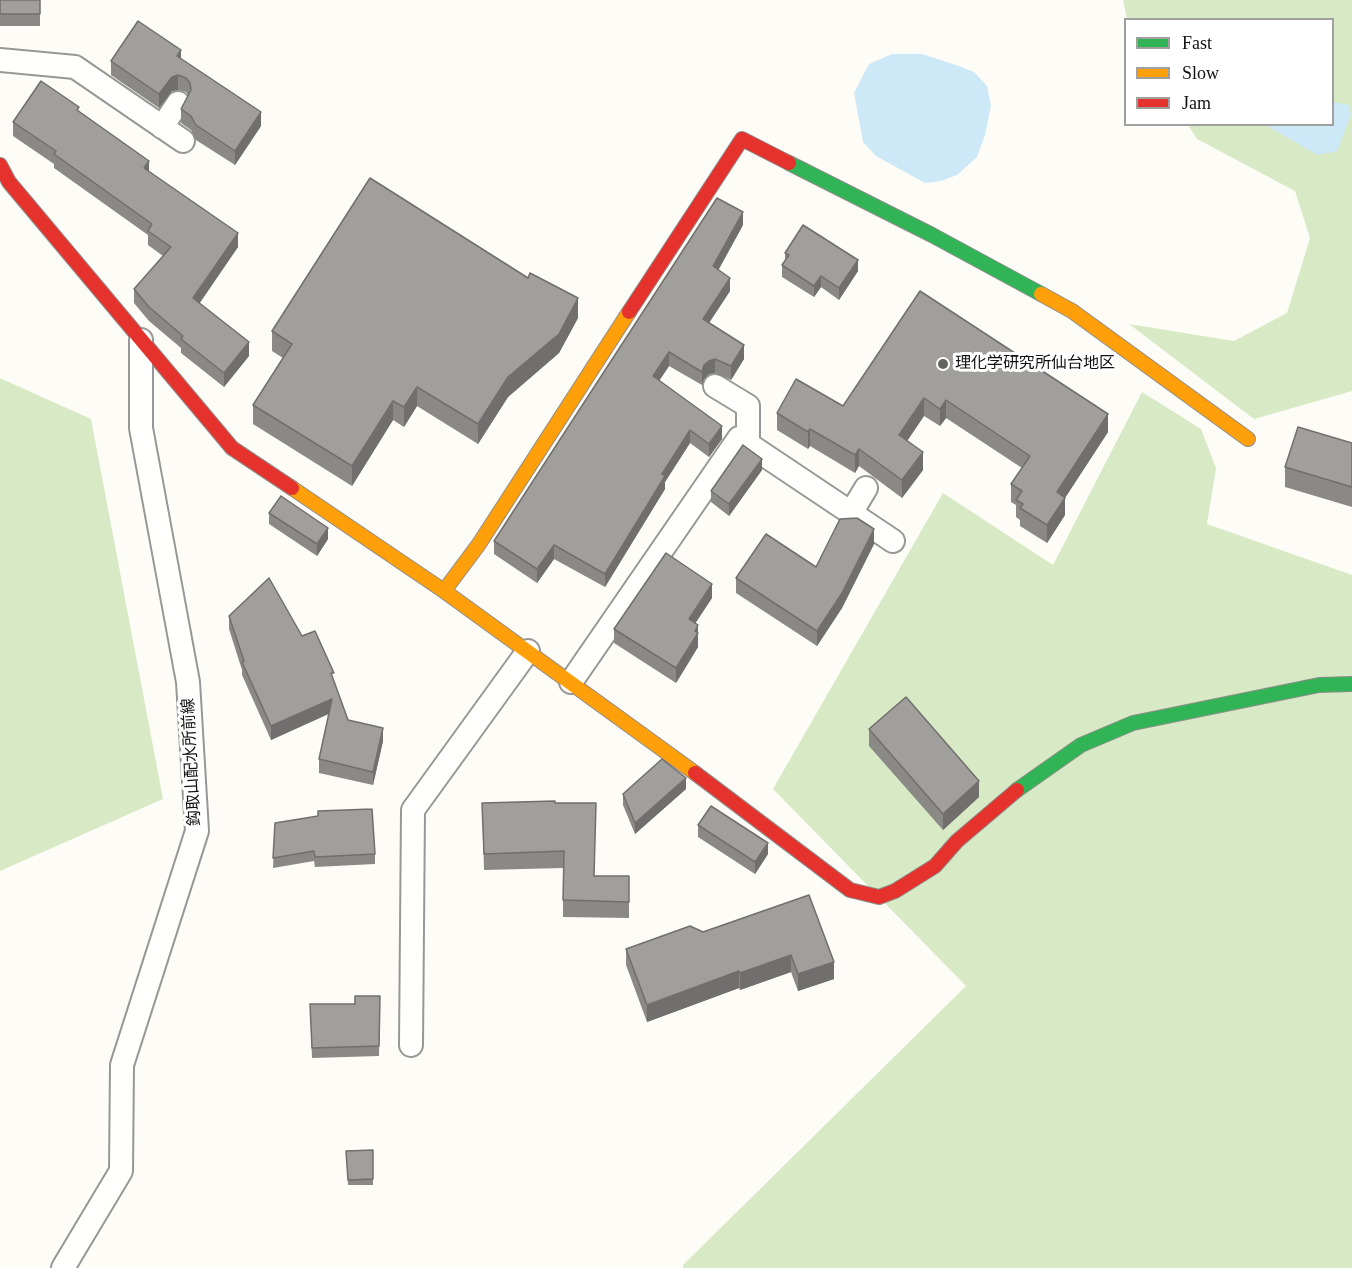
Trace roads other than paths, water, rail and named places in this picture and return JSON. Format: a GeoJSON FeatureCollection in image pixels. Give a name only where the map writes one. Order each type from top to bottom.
{"type":"FeatureCollection","features":[{"type":"Feature","properties":{"kind":"street"},"geometry":{"type":"LineString","coordinates":[[0,60],[75,67],[183,141]]}},
{"type":"Feature","properties":{"kind":"street"},"geometry":{"type":"LineString","coordinates":[[162,127],[178,103]]}},
{"type":"Feature","properties":{"kind":"street"},"geometry":{"type":"LineString","coordinates":[[444,591],[479,544],[742,139],[932,235],[1072,310],[1248,439]]}},
{"type":"Feature","properties":{"kind":"street"},"geometry":{"type":"LineString","coordinates":[[0,165],[9,182],[232,448],[444,591],[528,651],[850,890],[879,897],[895,891],[935,866],[957,841],[1040,772],[1081,745],[1133,723],[1308,687],[1352,684]]}},
{"type":"Feature","properties":{"kind":"street","name":"鈎取山配水所前線"},"geometry":{"type":"LineString","coordinates":[[63,1268],[121,1171],[122,1065],[197,831],[188,682],[141,428],[141,340]]}},
{"type":"Feature","properties":{"kind":"street"},"geometry":{"type":"LineString","coordinates":[[715,386],[748,406],[748,444]]}},
{"type":"Feature","properties":{"kind":"street"},"geometry":{"type":"LineString","coordinates":[[571,682],[739,438],[893,541]]}},
{"type":"Feature","properties":{"kind":"street"},"geometry":{"type":"LineString","coordinates":[[851,513],[866,488]]}},
{"type":"Feature","properties":{"kind":"street"},"geometry":{"type":"LineString","coordinates":[[411,1045],[412,810],[528,651]]}},
{"type":"Feature","properties":{"kind":"water"},"geometry":{"type":"Polygon","coordinates":[[[892,54],[922,54],[956,65],[974,72],[987,86],[991,106],[985,135],[977,157],[957,175],[941,181],[925,183],[876,156],[863,142],[854,93],[869,64],[892,54]]]}},
{"type":"Feature","properties":{"kind":"water"},"geometry":{"type":"Polygon","coordinates":[[[1334,102],[1349,105],[1351,115],[1337,151],[1317,155],[1268,126],[1334,126],[1334,102]]]}},
{"type":"Feature","properties":{"kind":"place","name":"理化学研究所仙台地区"},"geometry":{"type":"Point","coordinates":[943,364]}}]}
